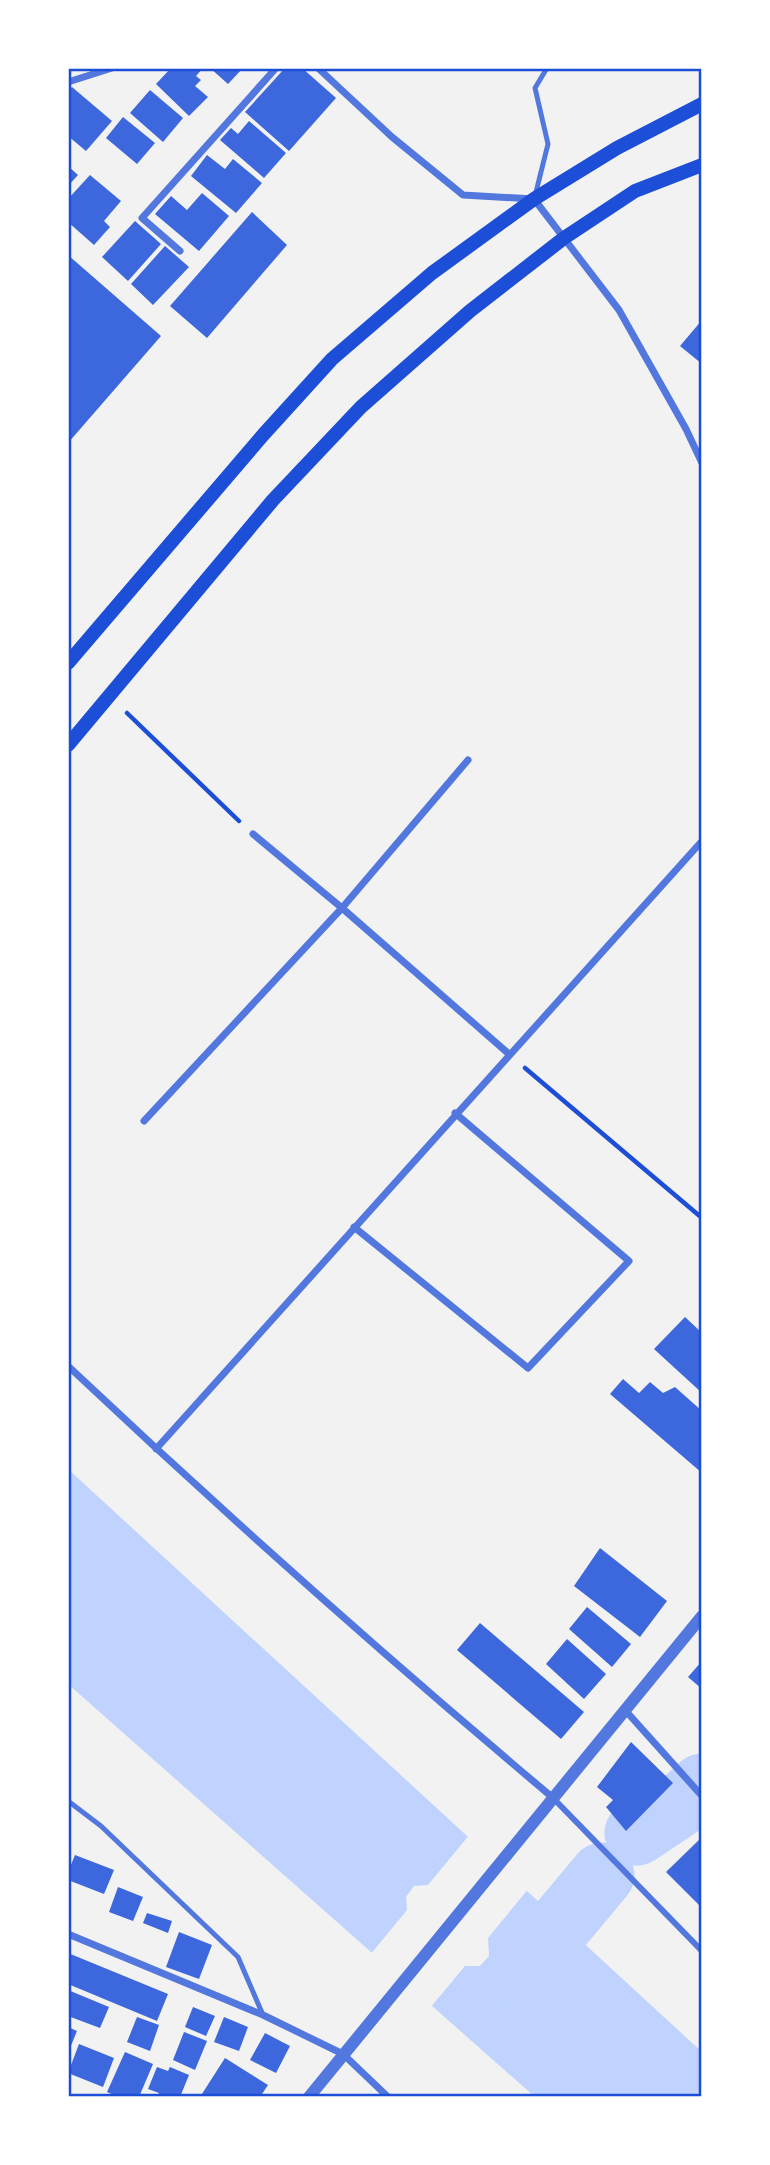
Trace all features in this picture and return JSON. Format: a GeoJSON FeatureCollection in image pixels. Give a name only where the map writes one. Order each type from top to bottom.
{"type":"FeatureCollection","features":[{"type":"Feature","properties":{"kind":"main road"},"geometry":{"type":"LineString","coordinates":[[68,663],[263,435],[332,359],[432,273],[534,199],[617,148],[702,104]]}},
{"type":"Feature","properties":{"kind":"main road"},"geometry":{"type":"LineString","coordinates":[[68,745],[274,500],[361,407],[470,311],[564,238],[635,191],[702,165]]}},
{"type":"Feature","properties":{"kind":"street"},"geometry":{"type":"LineString","coordinates":[[68,82],[112,68]]}},
{"type":"Feature","properties":{"kind":"street"},"geometry":{"type":"LineString","coordinates":[[180,251],[142,218],[276,68]]}},
{"type":"Feature","properties":{"kind":"street"},"geometry":{"type":"LineString","coordinates":[[318,68],[392,137],[463,195],[534,199],[619,310],[686,429],[702,463]]}},
{"type":"Feature","properties":{"kind":"street"},"geometry":{"type":"LineString","coordinates":[[144,1121],[342,908],[468,760]]}},
{"type":"Feature","properties":{"kind":"street"},"geometry":{"type":"LineString","coordinates":[[253,834],[509,1054]]}},
{"type":"Feature","properties":{"kind":"street"},"geometry":{"type":"LineString","coordinates":[[156,1449],[702,841]]}},
{"type":"Feature","properties":{"kind":"street"},"geometry":{"type":"LineString","coordinates":[[354,1227],[528,1368],[629,1261],[455,1113]]}},
{"type":"Feature","properties":{"kind":"street"},"geometry":{"type":"LineString","coordinates":[[68,1366],[156,1449],[440,1703],[552,1797],[702,1951]]}},
{"type":"Feature","properties":{"kind":"street"},"geometry":{"type":"LineString","coordinates":[[309,2097],[702,1616]]}},
{"type":"Feature","properties":{"kind":"street"},"geometry":{"type":"LineString","coordinates":[[625,1709],[702,1796]]}},
{"type":"Feature","properties":{"kind":"street"},"geometry":{"type":"LineString","coordinates":[[68,1934],[263,2015],[343,2054],[388,2097]]}},
{"type":"Feature","properties":{"kind":"lane"},"geometry":{"type":"LineString","coordinates":[[534,199],[548,144],[535,88],[547,68]]}},
{"type":"Feature","properties":{"kind":"lane"},"geometry":{"type":"LineString","coordinates":[[68,1801],[101,1826],[238,1957],[263,2015]]}},
{"type":"Feature","properties":{"kind":"path"},"geometry":{"type":"LineString","coordinates":[[110,696],[253,834]]}},
{"type":"Feature","properties":{"kind":"path"},"geometry":{"type":"LineString","coordinates":[[509,1054],[702,1218]]}},
{"type":"Feature","properties":{"kind":"water"},"geometry":{"type":"Polygon","coordinates":[[[68,1469],[702,2052],[702,2097],[535,2097],[68,1684],[68,1469]]]}},
{"type":"Feature","properties":{"kind":"pier"},"geometry":{"type":"Polygon","coordinates":[[[470,1834],[529,1888],[488,1938],[489,1956],[480,1966],[465,1966],[430,2008],[370,1955],[407,1910],[406,1897],[414,1886],[428,1885],[470,1834]]]}},
{"type":"Feature","properties":{"kind":"building"},"geometry":{"type":"Polygon","coordinates":[[[171,68],[203,68],[196,76],[201,80],[195,86],[208,97],[189,116],[156,84],[171,68]]]}},
{"type":"Feature","properties":{"kind":"building"},"geometry":{"type":"Polygon","coordinates":[[[210,68],[243,68],[228,84],[210,68]]]}},
{"type":"Feature","properties":{"kind":"building"},"geometry":{"type":"Polygon","coordinates":[[[285,68],[302,68],[336,98],[289,151],[245,112],[285,68]]]}},
{"type":"Feature","properties":{"kind":"building"},"geometry":{"type":"Polygon","coordinates":[[[72,87],[112,121],[86,151],[68,136],[68,91],[72,87]]]}},
{"type":"Feature","properties":{"kind":"building"},"geometry":{"type":"Polygon","coordinates":[[[150,90],[183,118],[163,142],[130,113],[150,90]]]}},
{"type":"Feature","properties":{"kind":"building"},"geometry":{"type":"Polygon","coordinates":[[[123,117],[155,143],[137,164],[106,138],[123,117]]]}},
{"type":"Feature","properties":{"kind":"building"},"geometry":{"type":"Polygon","coordinates":[[[249,121],[286,153],[264,178],[220,140],[231,128],[238,134],[249,121]]]}},
{"type":"Feature","properties":{"kind":"building"},"geometry":{"type":"Polygon","coordinates":[[[207,155],[225,169],[233,159],[262,183],[236,213],[191,176],[207,155]]]}},
{"type":"Feature","properties":{"kind":"building"},"geometry":{"type":"Polygon","coordinates":[[[68,166],[78,175],[68,186],[68,166]]]}},
{"type":"Feature","properties":{"kind":"building"},"geometry":{"type":"Polygon","coordinates":[[[90,175],[121,201],[104,221],[110,227],[94,245],[68,222],[68,199],[90,175]]]}},
{"type":"Feature","properties":{"kind":"building"},"geometry":{"type":"Polygon","coordinates":[[[202,193],[229,216],[199,251],[155,214],[171,196],[187,210],[202,193]]]}},
{"type":"Feature","properties":{"kind":"building"},"geometry":{"type":"Polygon","coordinates":[[[252,212],[287,245],[207,338],[170,306],[252,212]]]}},
{"type":"Feature","properties":{"kind":"building"},"geometry":{"type":"Polygon","coordinates":[[[135,221],[161,244],[128,281],[102,257],[135,221]]]}},
{"type":"Feature","properties":{"kind":"building"},"geometry":{"type":"Polygon","coordinates":[[[165,246],[189,267],[153,305],[131,284],[165,246]]]}},
{"type":"Feature","properties":{"kind":"building"},"geometry":{"type":"Polygon","coordinates":[[[68,255],[161,336],[68,443],[68,255]]]}},
{"type":"Feature","properties":{"kind":"building"},"geometry":{"type":"Polygon","coordinates":[[[702,320],[702,364],[680,346],[702,320]]]}},
{"type":"Feature","properties":{"kind":"building"},"geometry":{"type":"Polygon","coordinates":[[[685,1317],[702,1333],[702,1393],[654,1349],[685,1317]]]}},
{"type":"Feature","properties":{"kind":"building"},"geometry":{"type":"Polygon","coordinates":[[[623,1379],[639,1393],[650,1382],[663,1393],[675,1387],[702,1411],[702,1473],[610,1394],[623,1379]]]}},
{"type":"Feature","properties":{"kind":"building"},"geometry":{"type":"Polygon","coordinates":[[[600,1548],[667,1601],[640,1637],[574,1586],[600,1548]]]}},
{"type":"Feature","properties":{"kind":"building"},"geometry":{"type":"Polygon","coordinates":[[[587,1607],[631,1644],[612,1667],[569,1629],[587,1607]]]}},
{"type":"Feature","properties":{"kind":"building"},"geometry":{"type":"Polygon","coordinates":[[[480,1623],[584,1712],[561,1739],[457,1650],[480,1623]]]}},
{"type":"Feature","properties":{"kind":"building"},"geometry":{"type":"Polygon","coordinates":[[[567,1639],[606,1674],[584,1699],[546,1664],[567,1639]]]}},
{"type":"Feature","properties":{"kind":"building"},"geometry":{"type":"Polygon","coordinates":[[[702,1661],[702,1689],[688,1677],[702,1661]]]}},
{"type":"Feature","properties":{"kind":"building"},"geometry":{"type":"Polygon","coordinates":[[[631,1742],[673,1783],[626,1831],[606,1807],[613,1800],[597,1787],[631,1742]]]}},
{"type":"Feature","properties":{"kind":"building"},"geometry":{"type":"Polygon","coordinates":[[[702,1837],[702,1902],[699,1905],[666,1872],[702,1837]]]}},
{"type":"Feature","properties":{"kind":"building"},"geometry":{"type":"Polygon","coordinates":[[[75,1855],[114,1870],[104,1894],[68,1880],[68,1872],[75,1855]]]}},
{"type":"Feature","properties":{"kind":"building"},"geometry":{"type":"Polygon","coordinates":[[[118,1887],[143,1897],[133,1921],[109,1912],[118,1887]]]}},
{"type":"Feature","properties":{"kind":"building"},"geometry":{"type":"Polygon","coordinates":[[[147,1913],[172,1921],[168,1933],[143,1923],[147,1913]]]}},
{"type":"Feature","properties":{"kind":"building"},"geometry":{"type":"Polygon","coordinates":[[[179,1932],[212,1945],[199,1979],[166,1967],[179,1932]]]}},
{"type":"Feature","properties":{"kind":"building"},"geometry":{"type":"Polygon","coordinates":[[[68,1953],[168,1994],[157,2021],[68,1984],[68,1953]]]}},
{"type":"Feature","properties":{"kind":"building"},"geometry":{"type":"Polygon","coordinates":[[[68,1990],[109,2007],[100,2028],[68,2016],[68,1990]]]}},
{"type":"Feature","properties":{"kind":"building"},"geometry":{"type":"Polygon","coordinates":[[[193,2007],[215,2016],[206,2036],[185,2027],[193,2007]]]}},
{"type":"Feature","properties":{"kind":"building"},"geometry":{"type":"Polygon","coordinates":[[[137,2017],[159,2025],[150,2051],[127,2042],[137,2017]]]}},
{"type":"Feature","properties":{"kind":"building"},"geometry":{"type":"Polygon","coordinates":[[[224,2017],[248,2027],[239,2051],[214,2042],[224,2017]]]}},
{"type":"Feature","properties":{"kind":"building"},"geometry":{"type":"Polygon","coordinates":[[[68,2027],[77,2031],[68,2053],[68,2027]]]}},
{"type":"Feature","properties":{"kind":"building"},"geometry":{"type":"Polygon","coordinates":[[[184,2032],[207,2041],[195,2070],[173,2060],[184,2032]]]}},
{"type":"Feature","properties":{"kind":"building"},"geometry":{"type":"Polygon","coordinates":[[[265,2033],[290,2046],[276,2073],[250,2060],[265,2033]]]}},
{"type":"Feature","properties":{"kind":"building"},"geometry":{"type":"Polygon","coordinates":[[[79,2044],[114,2058],[103,2087],[68,2073],[79,2044]]]}},
{"type":"Feature","properties":{"kind":"building"},"geometry":{"type":"Polygon","coordinates":[[[125,2052],[153,2064],[139,2097],[118,2097],[107,2092],[125,2052]]]}},
{"type":"Feature","properties":{"kind":"building"},"geometry":{"type":"Polygon","coordinates":[[[225,2058],[268,2085],[260,2097],[200,2097],[225,2058]]]}},
{"type":"Feature","properties":{"kind":"building"},"geometry":{"type":"Polygon","coordinates":[[[157,2067],[168,2071],[170,2067],[189,2075],[180,2097],[157,2097],[159,2093],[148,2089],[157,2067]]]}},
{"type":"Feature","properties":{"kind":"waterway"},"geometry":{"type":"LineString","coordinates":[[637,1833],[688,1799],[702,1786]]}},
{"type":"Feature","properties":{"kind":"waterway"},"geometry":{"type":"LineString","coordinates":[[517,1977],[602,1875]]}}]}
